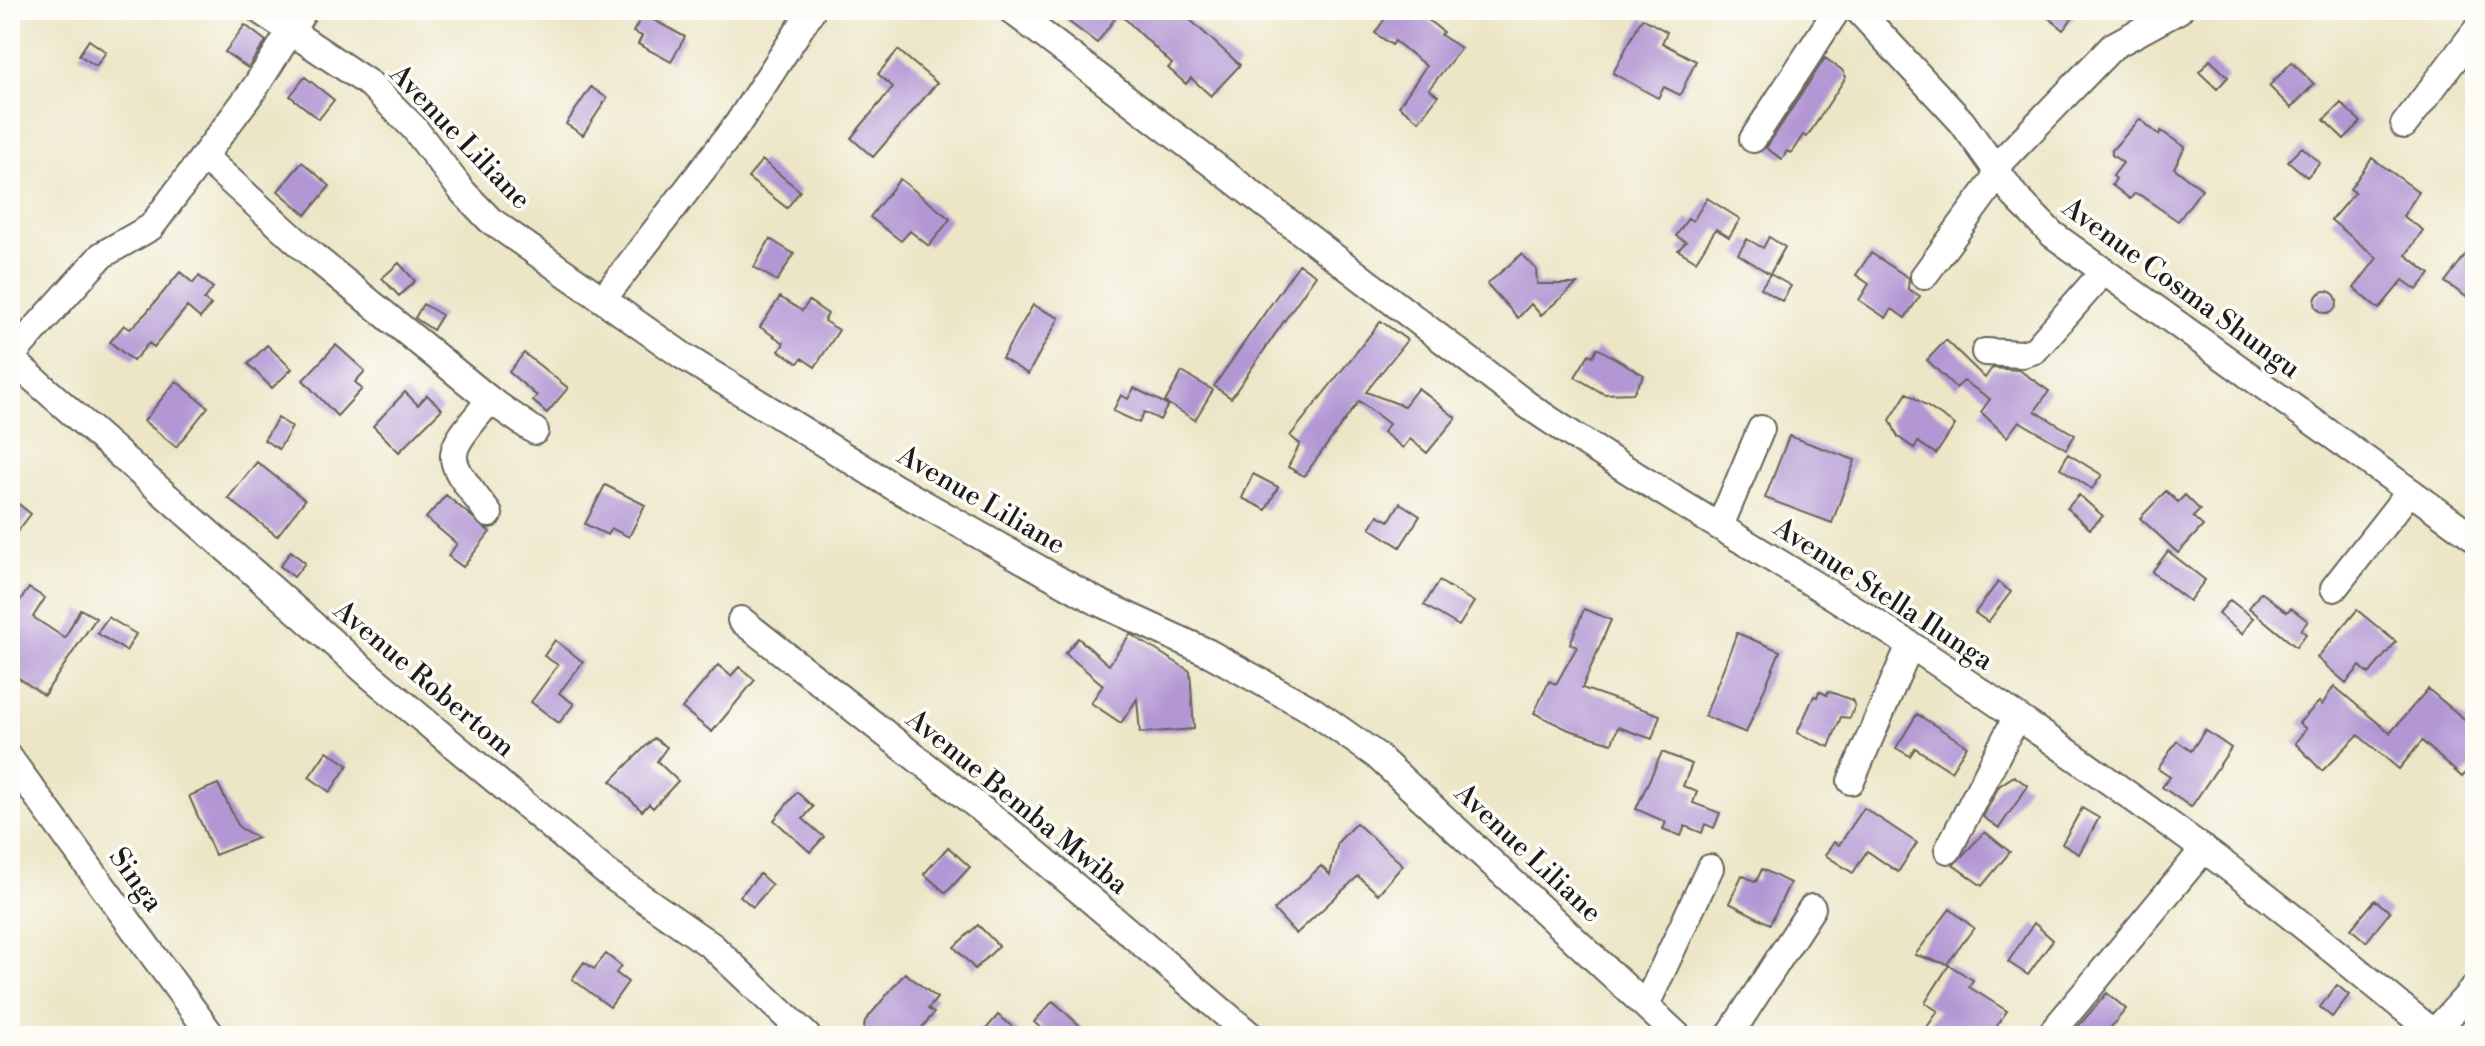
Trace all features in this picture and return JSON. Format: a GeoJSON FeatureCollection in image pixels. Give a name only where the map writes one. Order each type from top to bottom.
{"type":"FeatureCollection","features":[{"type":"Feature","properties":{"kind":"street","name":"Avenue Liliane"},"geometry":{"type":"LineString","coordinates":[[259,10],[297,20],[371,85],[414,128],[463,192],[490,220],[683,356],[894,487],[1098,602],[1209,653],[1312,710],[1376,755],[1678,1036]]}},
{"type":"Feature","properties":{"kind":"street"},"geometry":{"type":"LineString","coordinates":[[603,299],[737,125],[812,10]]}},
{"type":"Feature","properties":{"kind":"street","name":"Avenue Stella Ilunga"},"geometry":{"type":"LineString","coordinates":[[1011,10],[1529,406],[1615,464],[1910,645],[2016,718],[2204,849],[2432,1035]]}},
{"type":"Feature","properties":{"kind":"street"},"geometry":{"type":"LineString","coordinates":[[1753,139],[1837,10]]}},
{"type":"Feature","properties":{"kind":"street","name":"Avenue Cosma Shungu"},"geometry":{"type":"LineString","coordinates":[[1858,10],[1962,122],[1996,172],[2052,234],[2475,538]]}},
{"type":"Feature","properties":{"kind":"street"},"geometry":{"type":"LineString","coordinates":[[1924,276],[1996,172],[2113,46],[2179,10]]}},
{"type":"Feature","properties":{"kind":"street"},"geometry":{"type":"LineString","coordinates":[[10,357],[102,255],[151,227],[283,48],[297,20]]}},
{"type":"Feature","properties":{"kind":"street"},"geometry":{"type":"LineString","coordinates":[[2404,125],[2475,32]]}},
{"type":"Feature","properties":{"kind":"street"},"geometry":{"type":"LineString","coordinates":[[204,157],[312,255],[490,400],[535,431]]}},
{"type":"Feature","properties":{"kind":"street"},"geometry":{"type":"LineString","coordinates":[[1985,352],[2022,354],[2035,350],[2104,271]]}},
{"type":"Feature","properties":{"kind":"street","name":"Avenue Robertom"},"geometry":{"type":"LineString","coordinates":[[10,357],[372,677],[607,873],[701,938],[807,1036]]}},
{"type":"Feature","properties":{"kind":"street"},"geometry":{"type":"LineString","coordinates":[[489,514],[454,469],[450,457],[455,442],[490,400]]}},
{"type":"Feature","properties":{"kind":"street"},"geometry":{"type":"LineString","coordinates":[[1720,526],[1761,429]]}},
{"type":"Feature","properties":{"kind":"street"},"geometry":{"type":"LineString","coordinates":[[2334,588],[2410,491]]}},
{"type":"Feature","properties":{"kind":"street","name":"Avenue Bemba Mwiba"},"geometry":{"type":"LineString","coordinates":[[741,620],[1018,838],[1251,1036]]}},
{"type":"Feature","properties":{"kind":"street"},"geometry":{"type":"LineString","coordinates":[[1851,781],[1910,645]]}},
{"type":"Feature","properties":{"kind":"street"},"geometry":{"type":"LineString","coordinates":[[1948,850],[2016,718]]}},
{"type":"Feature","properties":{"kind":"street","name":"Singa"},"geometry":{"type":"LineString","coordinates":[[10,759],[212,1036]]}},
{"type":"Feature","properties":{"kind":"street"},"geometry":{"type":"LineString","coordinates":[[2049,1036],[2204,849]]}},
{"type":"Feature","properties":{"kind":"street"},"geometry":{"type":"LineString","coordinates":[[1646,1005],[1710,868]]}},
{"type":"Feature","properties":{"kind":"street"},"geometry":{"type":"LineString","coordinates":[[1729,1036],[1812,908]]}},
{"type":"Feature","properties":{"kind":"street"},"geometry":{"type":"LineString","coordinates":[[2432,1035],[2475,987]]}},
{"type":"Feature","properties":{"kind":"building"},"geometry":{"type":"Polygon","coordinates":[[[1053,10],[1196,10],[1188,18],[1240,65],[1211,96],[1191,78],[1186,84],[1168,68],[1172,64],[1119,13],[1097,43],[1053,10]]]}},
{"type":"Feature","properties":{"kind":"building"},"geometry":{"type":"Polygon","coordinates":[[[1391,10],[1416,10],[1443,32],[1441,35],[1461,48],[1429,89],[1438,96],[1419,121],[1399,106],[1426,66],[1395,41],[1392,45],[1375,33],[1391,10]]]}},
{"type":"Feature","properties":{"kind":"building"},"geometry":{"type":"Polygon","coordinates":[[[2039,10],[2079,10],[2063,30],[2039,10]]]}},
{"type":"Feature","properties":{"kind":"building"},"geometry":{"type":"Polygon","coordinates":[[[643,14],[685,37],[671,62],[638,44],[642,36],[633,32],[643,14]]]}},
{"type":"Feature","properties":{"kind":"building"},"geometry":{"type":"Polygon","coordinates":[[[1642,18],[1667,32],[1662,43],[1696,61],[1680,95],[1664,87],[1658,98],[1613,73],[1642,18]]]}},
{"type":"Feature","properties":{"kind":"building"},"geometry":{"type":"Polygon","coordinates":[[[245,25],[266,41],[248,68],[225,52],[245,25]]]}},
{"type":"Feature","properties":{"kind":"building"},"geometry":{"type":"Polygon","coordinates":[[[89,40],[106,52],[96,66],[79,55],[89,40]]]}},
{"type":"Feature","properties":{"kind":"building"},"geometry":{"type":"Polygon","coordinates":[[[898,50],[937,83],[873,157],[851,138],[893,87],[878,74],[898,50]]]}},
{"type":"Feature","properties":{"kind":"building"},"geometry":{"type":"Polygon","coordinates":[[[1825,58],[1842,70],[1846,77],[1807,137],[1803,135],[1791,153],[1787,151],[1782,159],[1766,148],[1825,58]]]}},
{"type":"Feature","properties":{"kind":"building"},"geometry":{"type":"Polygon","coordinates":[[[2210,60],[2228,77],[2217,89],[2199,72],[2210,60]]]}},
{"type":"Feature","properties":{"kind":"building"},"geometry":{"type":"Polygon","coordinates":[[[2292,62],[2314,84],[2291,108],[2269,86],[2292,62]]]}},
{"type":"Feature","properties":{"kind":"building"},"geometry":{"type":"Polygon","coordinates":[[[305,77],[334,100],[319,119],[290,96],[305,77]]]}},
{"type":"Feature","properties":{"kind":"building"},"geometry":{"type":"Polygon","coordinates":[[[591,87],[607,98],[583,135],[566,124],[591,87]]]}},
{"type":"Feature","properties":{"kind":"building"},"geometry":{"type":"Polygon","coordinates":[[[2341,103],[2361,122],[2344,139],[2324,120],[2341,103]]]}},
{"type":"Feature","properties":{"kind":"building"},"geometry":{"type":"Polygon","coordinates":[[[2140,119],[2159,135],[2161,131],[2185,147],[2174,168],[2202,189],[2178,221],[2140,195],[2134,194],[2130,199],[2112,185],[2116,179],[2113,176],[2123,163],[2112,155],[2112,150],[2140,119]]]}},
{"type":"Feature","properties":{"kind":"building"},"geometry":{"type":"Polygon","coordinates":[[[2302,147],[2320,163],[2307,177],[2288,161],[2302,147]]]}},
{"type":"Feature","properties":{"kind":"building"},"geometry":{"type":"Polygon","coordinates":[[[2372,158],[2419,192],[2403,216],[2423,230],[2406,255],[2430,274],[2417,290],[2403,280],[2379,309],[2354,288],[2377,258],[2331,220],[2355,192],[2350,189],[2372,158]]]}},
{"type":"Feature","properties":{"kind":"building"},"geometry":{"type":"Polygon","coordinates":[[[762,160],[800,191],[787,208],[748,178],[762,160]]]}},
{"type":"Feature","properties":{"kind":"building"},"geometry":{"type":"Polygon","coordinates":[[[302,162],[330,186],[306,215],[278,191],[302,162]]]}},
{"type":"Feature","properties":{"kind":"building"},"geometry":{"type":"Polygon","coordinates":[[[900,179],[950,219],[929,246],[910,231],[901,241],[870,217],[900,179]]]}},
{"type":"Feature","properties":{"kind":"building"},"geometry":{"type":"Polygon","coordinates":[[[1707,198],[1740,219],[1729,237],[1716,229],[1696,261],[1678,250],[1686,242],[1676,236],[1688,218],[1693,221],[1707,198]]]}},
{"type":"Feature","properties":{"kind":"building"},"geometry":{"type":"Polygon","coordinates":[[[1769,237],[1785,247],[1770,274],[1738,254],[1747,239],[1763,248],[1769,237]]]}},
{"type":"Feature","properties":{"kind":"building"},"geometry":{"type":"Polygon","coordinates":[[[770,239],[794,254],[777,281],[754,267],[770,239]]]}},
{"type":"Feature","properties":{"kind":"building"},"geometry":{"type":"Polygon","coordinates":[[[2475,242],[2475,303],[2445,282],[2475,242]]]}},
{"type":"Feature","properties":{"kind":"building"},"geometry":{"type":"Polygon","coordinates":[[[1871,253],[1909,278],[1908,289],[1920,296],[1905,318],[1892,309],[1886,318],[1859,300],[1869,284],[1856,275],[1871,253]]]}},
{"type":"Feature","properties":{"kind":"building"},"geometry":{"type":"Polygon","coordinates":[[[1522,254],[1536,269],[1537,284],[1577,284],[1541,315],[1531,304],[1518,318],[1487,284],[1522,254]]]}},
{"type":"Feature","properties":{"kind":"building"},"geometry":{"type":"Polygon","coordinates":[[[399,263],[415,281],[399,296],[382,278],[399,263]]]}},
{"type":"Feature","properties":{"kind":"building"},"geometry":{"type":"Polygon","coordinates":[[[1299,264],[1316,275],[1231,398],[1214,386],[1299,264]]]}},
{"type":"Feature","properties":{"kind":"building"},"geometry":{"type":"Polygon","coordinates":[[[180,272],[193,283],[199,276],[213,288],[204,300],[211,305],[200,318],[187,307],[154,347],[149,343],[133,361],[110,342],[124,325],[130,329],[147,312],[180,272]]]}},
{"type":"Feature","properties":{"kind":"building"},"geometry":{"type":"Polygon","coordinates":[[[1770,274],[1791,286],[1782,301],[1761,288],[1770,274]]]}},
{"type":"Feature","properties":{"kind":"building"},"geometry":{"type":"Polygon","coordinates":[[[2326,291],[2334,294],[2337,302],[2334,310],[2326,313],[2318,310],[2315,302],[2318,294],[2326,291]]]}},
{"type":"Feature","properties":{"kind":"building"},"geometry":{"type":"Polygon","coordinates":[[[780,297],[802,311],[809,301],[828,314],[824,321],[839,330],[815,367],[802,358],[798,363],[779,351],[784,343],[760,327],[780,297]]]}},
{"type":"Feature","properties":{"kind":"building"},"geometry":{"type":"Polygon","coordinates":[[[423,304],[442,315],[433,330],[415,318],[423,304]]]}},
{"type":"Feature","properties":{"kind":"building"},"geometry":{"type":"Polygon","coordinates":[[[1033,305],[1059,318],[1028,374],[1002,358],[1033,305]]]}},
{"type":"Feature","properties":{"kind":"building"},"geometry":{"type":"Polygon","coordinates":[[[1381,321],[1407,340],[1366,392],[1404,406],[1418,388],[1456,418],[1427,453],[1410,439],[1403,448],[1383,432],[1389,424],[1359,401],[1304,476],[1288,467],[1300,444],[1290,436],[1381,321]]]}},
{"type":"Feature","properties":{"kind":"building"},"geometry":{"type":"Polygon","coordinates":[[[1946,340],[1985,378],[1992,368],[2019,370],[2049,391],[2035,411],[2075,435],[2066,449],[2019,421],[2007,437],[1981,412],[1990,399],[1964,381],[1956,388],[1927,360],[1946,340]]]}},
{"type":"Feature","properties":{"kind":"building"},"geometry":{"type":"Polygon","coordinates":[[[267,345],[292,369],[272,388],[248,364],[267,345]]]}},
{"type":"Feature","properties":{"kind":"building"},"geometry":{"type":"Polygon","coordinates":[[[336,345],[365,371],[355,382],[362,389],[337,416],[303,380],[336,345]]]}},
{"type":"Feature","properties":{"kind":"building"},"geometry":{"type":"Polygon","coordinates":[[[1597,348],[1644,375],[1633,393],[1604,394],[1575,377],[1589,354],[1593,356],[1597,348]]]}},
{"type":"Feature","properties":{"kind":"building"},"geometry":{"type":"Polygon","coordinates":[[[524,353],[568,388],[547,413],[533,401],[537,396],[509,372],[524,353]]]}},
{"type":"Feature","properties":{"kind":"building"},"geometry":{"type":"Polygon","coordinates":[[[1182,372],[1213,390],[1195,420],[1165,402],[1182,372]]]}},
{"type":"Feature","properties":{"kind":"building"},"geometry":{"type":"Polygon","coordinates":[[[176,381],[208,407],[176,447],[144,421],[176,381]]]}},
{"type":"Feature","properties":{"kind":"building"},"geometry":{"type":"Polygon","coordinates":[[[1134,388],[1168,405],[1160,420],[1144,412],[1139,423],[1113,411],[1121,395],[1128,399],[1134,388]]]}},
{"type":"Feature","properties":{"kind":"building"},"geometry":{"type":"Polygon","coordinates":[[[405,392],[418,405],[427,395],[442,409],[399,452],[373,426],[405,392]]]}},
{"type":"Feature","properties":{"kind":"building"},"geometry":{"type":"Polygon","coordinates":[[[1907,393],[1955,425],[1936,454],[1918,442],[1914,448],[1898,437],[1890,420],[1907,393]]]}},
{"type":"Feature","properties":{"kind":"building"},"geometry":{"type":"Polygon","coordinates":[[[278,418],[292,427],[279,449],[264,440],[278,418]]]}},
{"type":"Feature","properties":{"kind":"building"},"geometry":{"type":"Polygon","coordinates":[[[1789,436],[1855,460],[1832,523],[1765,498],[1789,436]]]}},
{"type":"Feature","properties":{"kind":"building"},"geometry":{"type":"Polygon","coordinates":[[[2068,454],[2102,475],[2092,489],[2060,468],[2068,454]]]}},
{"type":"Feature","properties":{"kind":"building"},"geometry":{"type":"Polygon","coordinates":[[[257,462],[305,500],[277,536],[228,498],[257,462]]]}},
{"type":"Feature","properties":{"kind":"building"},"geometry":{"type":"Polygon","coordinates":[[[1253,474],[1278,487],[1266,510],[1242,498],[1253,474]]]}},
{"type":"Feature","properties":{"kind":"building"},"geometry":{"type":"Polygon","coordinates":[[[605,485],[645,505],[629,537],[611,528],[607,535],[585,524],[605,485]]]}},
{"type":"Feature","properties":{"kind":"building"},"geometry":{"type":"Polygon","coordinates":[[[2166,491],[2178,502],[2185,495],[2200,510],[2193,517],[2203,526],[2178,553],[2140,518],[2166,491]]]}},
{"type":"Feature","properties":{"kind":"building"},"geometry":{"type":"Polygon","coordinates":[[[446,495],[490,532],[463,567],[448,556],[457,544],[426,518],[446,495]]]}},
{"type":"Feature","properties":{"kind":"building"},"geometry":{"type":"Polygon","coordinates":[[[2079,495],[2103,516],[2090,529],[2067,508],[2079,495]]]}},
{"type":"Feature","properties":{"kind":"building"},"geometry":{"type":"Polygon","coordinates":[[[10,497],[31,514],[10,541],[10,497]]]}},
{"type":"Feature","properties":{"kind":"building"},"geometry":{"type":"Polygon","coordinates":[[[1400,503],[1420,516],[1400,547],[1370,528],[1378,515],[1389,521],[1400,503]]]}},
{"type":"Feature","properties":{"kind":"building"},"geometry":{"type":"Polygon","coordinates":[[[291,551],[305,563],[294,577],[280,566],[291,551]]]}},
{"type":"Feature","properties":{"kind":"building"},"geometry":{"type":"Polygon","coordinates":[[[2168,551],[2205,580],[2189,601],[2152,572],[2168,551]]]}},
{"type":"Feature","properties":{"kind":"building"},"geometry":{"type":"Polygon","coordinates":[[[1439,581],[1474,602],[1459,626],[1424,605],[1439,581]]]}},
{"type":"Feature","properties":{"kind":"building"},"geometry":{"type":"Polygon","coordinates":[[[1998,582],[2011,592],[1988,622],[1975,613],[1998,582]]]}},
{"type":"Feature","properties":{"kind":"building"},"geometry":{"type":"Polygon","coordinates":[[[29,588],[45,598],[33,617],[65,638],[80,609],[96,618],[44,695],[10,672],[10,601],[17,605],[29,588]]]}},
{"type":"Feature","properties":{"kind":"building"},"geometry":{"type":"Polygon","coordinates":[[[2261,592],[2287,612],[2291,608],[2308,621],[2301,630],[2306,634],[2296,647],[2249,608],[2261,592]]]}},
{"type":"Feature","properties":{"kind":"building"},"geometry":{"type":"Polygon","coordinates":[[[2230,600],[2253,618],[2242,634],[2218,614],[2230,600]]]}},
{"type":"Feature","properties":{"kind":"building"},"geometry":{"type":"Polygon","coordinates":[[[1584,609],[1611,620],[1582,688],[1660,715],[1652,739],[1618,727],[1612,743],[1569,730],[1534,713],[1549,681],[1556,684],[1577,647],[1570,644],[1584,609]]]}},
{"type":"Feature","properties":{"kind":"building"},"geometry":{"type":"Polygon","coordinates":[[[2357,610],[2396,642],[2369,674],[2360,666],[2346,683],[2317,658],[2357,610]]]}},
{"type":"Feature","properties":{"kind":"building"},"geometry":{"type":"Polygon","coordinates":[[[108,617],[136,634],[126,651],[97,633],[108,617]]]}},
{"type":"Feature","properties":{"kind":"building"},"geometry":{"type":"Polygon","coordinates":[[[1737,633],[1780,651],[1746,733],[1705,716],[1737,633]]]}},
{"type":"Feature","properties":{"kind":"building"},"geometry":{"type":"Polygon","coordinates":[[[1130,634],[1190,671],[1194,729],[1140,733],[1137,699],[1121,723],[1091,703],[1103,685],[1065,653],[1078,638],[1109,665],[1130,634]]]}},
{"type":"Feature","properties":{"kind":"building"},"geometry":{"type":"Polygon","coordinates":[[[555,640],[583,662],[559,693],[574,704],[559,723],[531,702],[558,665],[544,656],[555,640]]]}},
{"type":"Feature","properties":{"kind":"building"},"geometry":{"type":"Polygon","coordinates":[[[718,665],[731,676],[739,667],[755,680],[712,732],[682,708],[718,665]]]}},
{"type":"Feature","properties":{"kind":"building"},"geometry":{"type":"Polygon","coordinates":[[[2334,686],[2390,733],[2428,689],[2475,728],[2475,764],[2462,777],[2422,741],[2399,769],[2358,735],[2322,771],[2295,743],[2306,729],[2299,723],[2319,702],[2322,705],[2334,686]]]}},
{"type":"Feature","properties":{"kind":"building"},"geometry":{"type":"Polygon","coordinates":[[[1819,691],[1852,700],[1855,706],[1850,718],[1841,717],[1829,747],[1797,733],[1819,691]]]}},
{"type":"Feature","properties":{"kind":"building"},"geometry":{"type":"Polygon","coordinates":[[[1917,714],[1967,746],[1951,771],[1915,748],[1910,756],[1896,748],[1917,714]]]}},
{"type":"Feature","properties":{"kind":"building"},"geometry":{"type":"Polygon","coordinates":[[[2205,730],[2231,748],[2191,807],[2162,787],[2170,777],[2158,769],[2177,741],[2191,751],[2205,730]]]}},
{"type":"Feature","properties":{"kind":"building"},"geometry":{"type":"Polygon","coordinates":[[[654,738],[667,747],[657,761],[678,781],[653,808],[649,804],[642,811],[611,781],[654,738]]]}},
{"type":"Feature","properties":{"kind":"building"},"geometry":{"type":"Polygon","coordinates":[[[327,751],[348,765],[330,792],[309,777],[327,751]]]}},
{"type":"Feature","properties":{"kind":"building"},"geometry":{"type":"Polygon","coordinates":[[[1662,752],[1692,764],[1683,786],[1697,792],[1693,803],[1720,813],[1714,828],[1705,824],[1702,833],[1685,826],[1681,836],[1663,829],[1666,822],[1636,809],[1662,752]]]}},
{"type":"Feature","properties":{"kind":"building"},"geometry":{"type":"Polygon","coordinates":[[[2014,776],[2028,786],[1999,828],[1983,817],[1999,786],[2014,776]]]}},
{"type":"Feature","properties":{"kind":"building"},"geometry":{"type":"Polygon","coordinates":[[[218,784],[239,827],[258,838],[215,855],[189,796],[218,784]]]}},
{"type":"Feature","properties":{"kind":"building"},"geometry":{"type":"Polygon","coordinates":[[[797,792],[813,807],[803,819],[824,837],[810,852],[774,820],[797,792]]]}},
{"type":"Feature","properties":{"kind":"building"},"geometry":{"type":"Polygon","coordinates":[[[1864,808],[1917,843],[1898,872],[1867,851],[1853,873],[1825,855],[1834,842],[1839,845],[1864,808]]]}},
{"type":"Feature","properties":{"kind":"building"},"geometry":{"type":"Polygon","coordinates":[[[2082,808],[2099,818],[2079,854],[2062,844],[2082,808]]]}},
{"type":"Feature","properties":{"kind":"building"},"geometry":{"type":"Polygon","coordinates":[[[1356,823],[1403,865],[1378,894],[1358,876],[1296,934],[1274,910],[1321,866],[1330,875],[1338,842],[1356,823]]]}},
{"type":"Feature","properties":{"kind":"building"},"geometry":{"type":"Polygon","coordinates":[[[1985,832],[2010,852],[1982,886],[1953,865],[1985,832]]]}},
{"type":"Feature","properties":{"kind":"building"},"geometry":{"type":"Polygon","coordinates":[[[948,847],[970,867],[946,893],[924,874],[948,847]]]}},
{"type":"Feature","properties":{"kind":"building"},"geometry":{"type":"Polygon","coordinates":[[[1762,869],[1790,883],[1770,924],[1729,903],[1742,875],[1756,882],[1762,869]]]}},
{"type":"Feature","properties":{"kind":"building"},"geometry":{"type":"Polygon","coordinates":[[[760,874],[772,885],[753,907],[740,896],[760,874]]]}},
{"type":"Feature","properties":{"kind":"building"},"geometry":{"type":"Polygon","coordinates":[[[2375,900],[2390,912],[2366,942],[2351,929],[2375,900]]]}},
{"type":"Feature","properties":{"kind":"building"},"geometry":{"type":"Polygon","coordinates":[[[1950,909],[1974,928],[1947,964],[1915,955],[1950,909]]]}},
{"type":"Feature","properties":{"kind":"building"},"geometry":{"type":"Polygon","coordinates":[[[2034,923],[2053,940],[2028,975],[2008,962],[2034,923]]]}},
{"type":"Feature","properties":{"kind":"building"},"geometry":{"type":"Polygon","coordinates":[[[978,925],[999,946],[975,969],[954,947],[978,925]]]}},
{"type":"Feature","properties":{"kind":"building"},"geometry":{"type":"Polygon","coordinates":[[[606,954],[621,966],[616,973],[628,982],[610,1007],[572,979],[584,962],[594,969],[606,954]]]}},
{"type":"Feature","properties":{"kind":"building"},"geometry":{"type":"Polygon","coordinates":[[[1949,965],[1973,980],[1969,987],[2007,1011],[1990,1036],[1921,1036],[1938,1011],[1925,1003],[1949,965]]]}},
{"type":"Feature","properties":{"kind":"building"},"geometry":{"type":"Polygon","coordinates":[[[905,973],[937,998],[928,1009],[934,1013],[915,1036],[870,1034],[864,1028],[865,1021],[905,973]]]}},
{"type":"Feature","properties":{"kind":"building"},"geometry":{"type":"Polygon","coordinates":[[[2337,985],[2349,995],[2332,1017],[2320,1007],[2337,985]]]}},
{"type":"Feature","properties":{"kind":"building"},"geometry":{"type":"Polygon","coordinates":[[[2107,993],[2126,1009],[2104,1036],[2070,1036],[2107,993]]]}},
{"type":"Feature","properties":{"kind":"building"},"geometry":{"type":"Polygon","coordinates":[[[1053,1001],[1091,1036],[1049,1036],[1034,1022],[1053,1001]]]}},
{"type":"Feature","properties":{"kind":"building"},"geometry":{"type":"Polygon","coordinates":[[[998,1015],[1024,1036],[980,1036],[998,1015]]]}}]}
